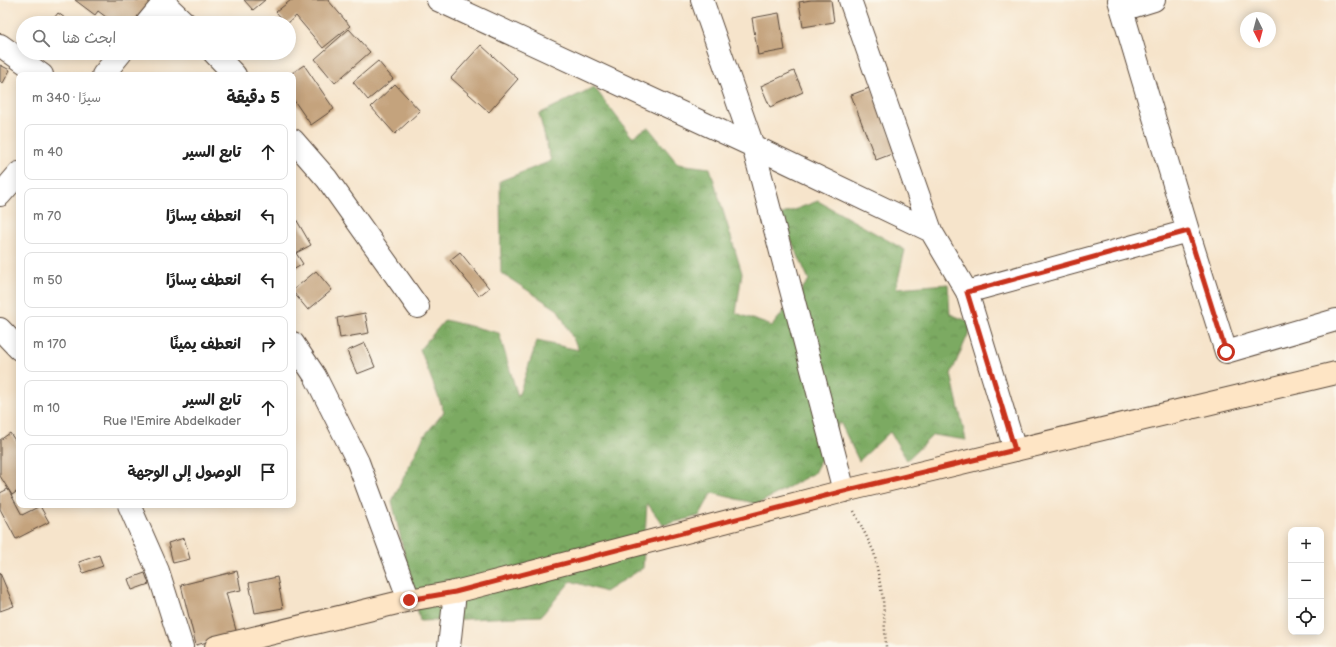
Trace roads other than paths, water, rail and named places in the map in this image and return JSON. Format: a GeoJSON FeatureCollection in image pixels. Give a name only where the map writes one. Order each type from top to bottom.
{"type":"FeatureCollection","features":[{"type":"Feature","properties":{"kind":"main road"},"geometry":{"type":"LineString","coordinates":[[216,647],[409,600],[455,592],[844,491],[1336,373]]}},
{"type":"Feature","properties":{"kind":"street"},"geometry":{"type":"LineString","coordinates":[[438,0],[753,146],[931,231]]}},
{"type":"Feature","properties":{"kind":"street"},"geometry":{"type":"LineString","coordinates":[[702,0],[753,146],[844,491]]}},
{"type":"Feature","properties":{"kind":"street"},"geometry":{"type":"LineString","coordinates":[[850,0],[931,231],[967,292],[1015,450]]}},
{"type":"Feature","properties":{"kind":"street"},"geometry":{"type":"LineString","coordinates":[[1154,0],[1120,5],[1226,352],[1336,320]]}},
{"type":"Feature","properties":{"kind":"street"},"geometry":{"type":"LineString","coordinates":[[152,16],[164,1],[178,16]]}},
{"type":"Feature","properties":{"kind":"street"},"geometry":{"type":"LineString","coordinates":[[0,45],[16,56]]}},
{"type":"Feature","properties":{"kind":"street"},"geometry":{"type":"LineString","coordinates":[[21,60],[38,72]]}},
{"type":"Feature","properties":{"kind":"street"},"geometry":{"type":"LineString","coordinates":[[105,72],[115,60]]}},
{"type":"Feature","properties":{"kind":"street"},"geometry":{"type":"LineString","coordinates":[[221,60],[232,72]]}},
{"type":"Feature","properties":{"kind":"street"},"geometry":{"type":"LineString","coordinates":[[296,144],[326,179],[418,307]]}},
{"type":"Feature","properties":{"kind":"street"},"geometry":{"type":"LineString","coordinates":[[0,195],[16,176]]}},
{"type":"Feature","properties":{"kind":"street"},"geometry":{"type":"LineString","coordinates":[[967,292],[1188,231]]}},
{"type":"Feature","properties":{"kind":"street"},"geometry":{"type":"LineString","coordinates":[[0,329],[16,346]]}},
{"type":"Feature","properties":{"kind":"street"},"geometry":{"type":"LineString","coordinates":[[296,348],[315,376],[358,462],[409,600]]}},
{"type":"Feature","properties":{"kind":"street"},"geometry":{"type":"LineString","coordinates":[[130,508],[158,571],[182,647]]}},
{"type":"Feature","properties":{"kind":"street"},"geometry":{"type":"LineString","coordinates":[[449,647],[455,592]]}}]}
